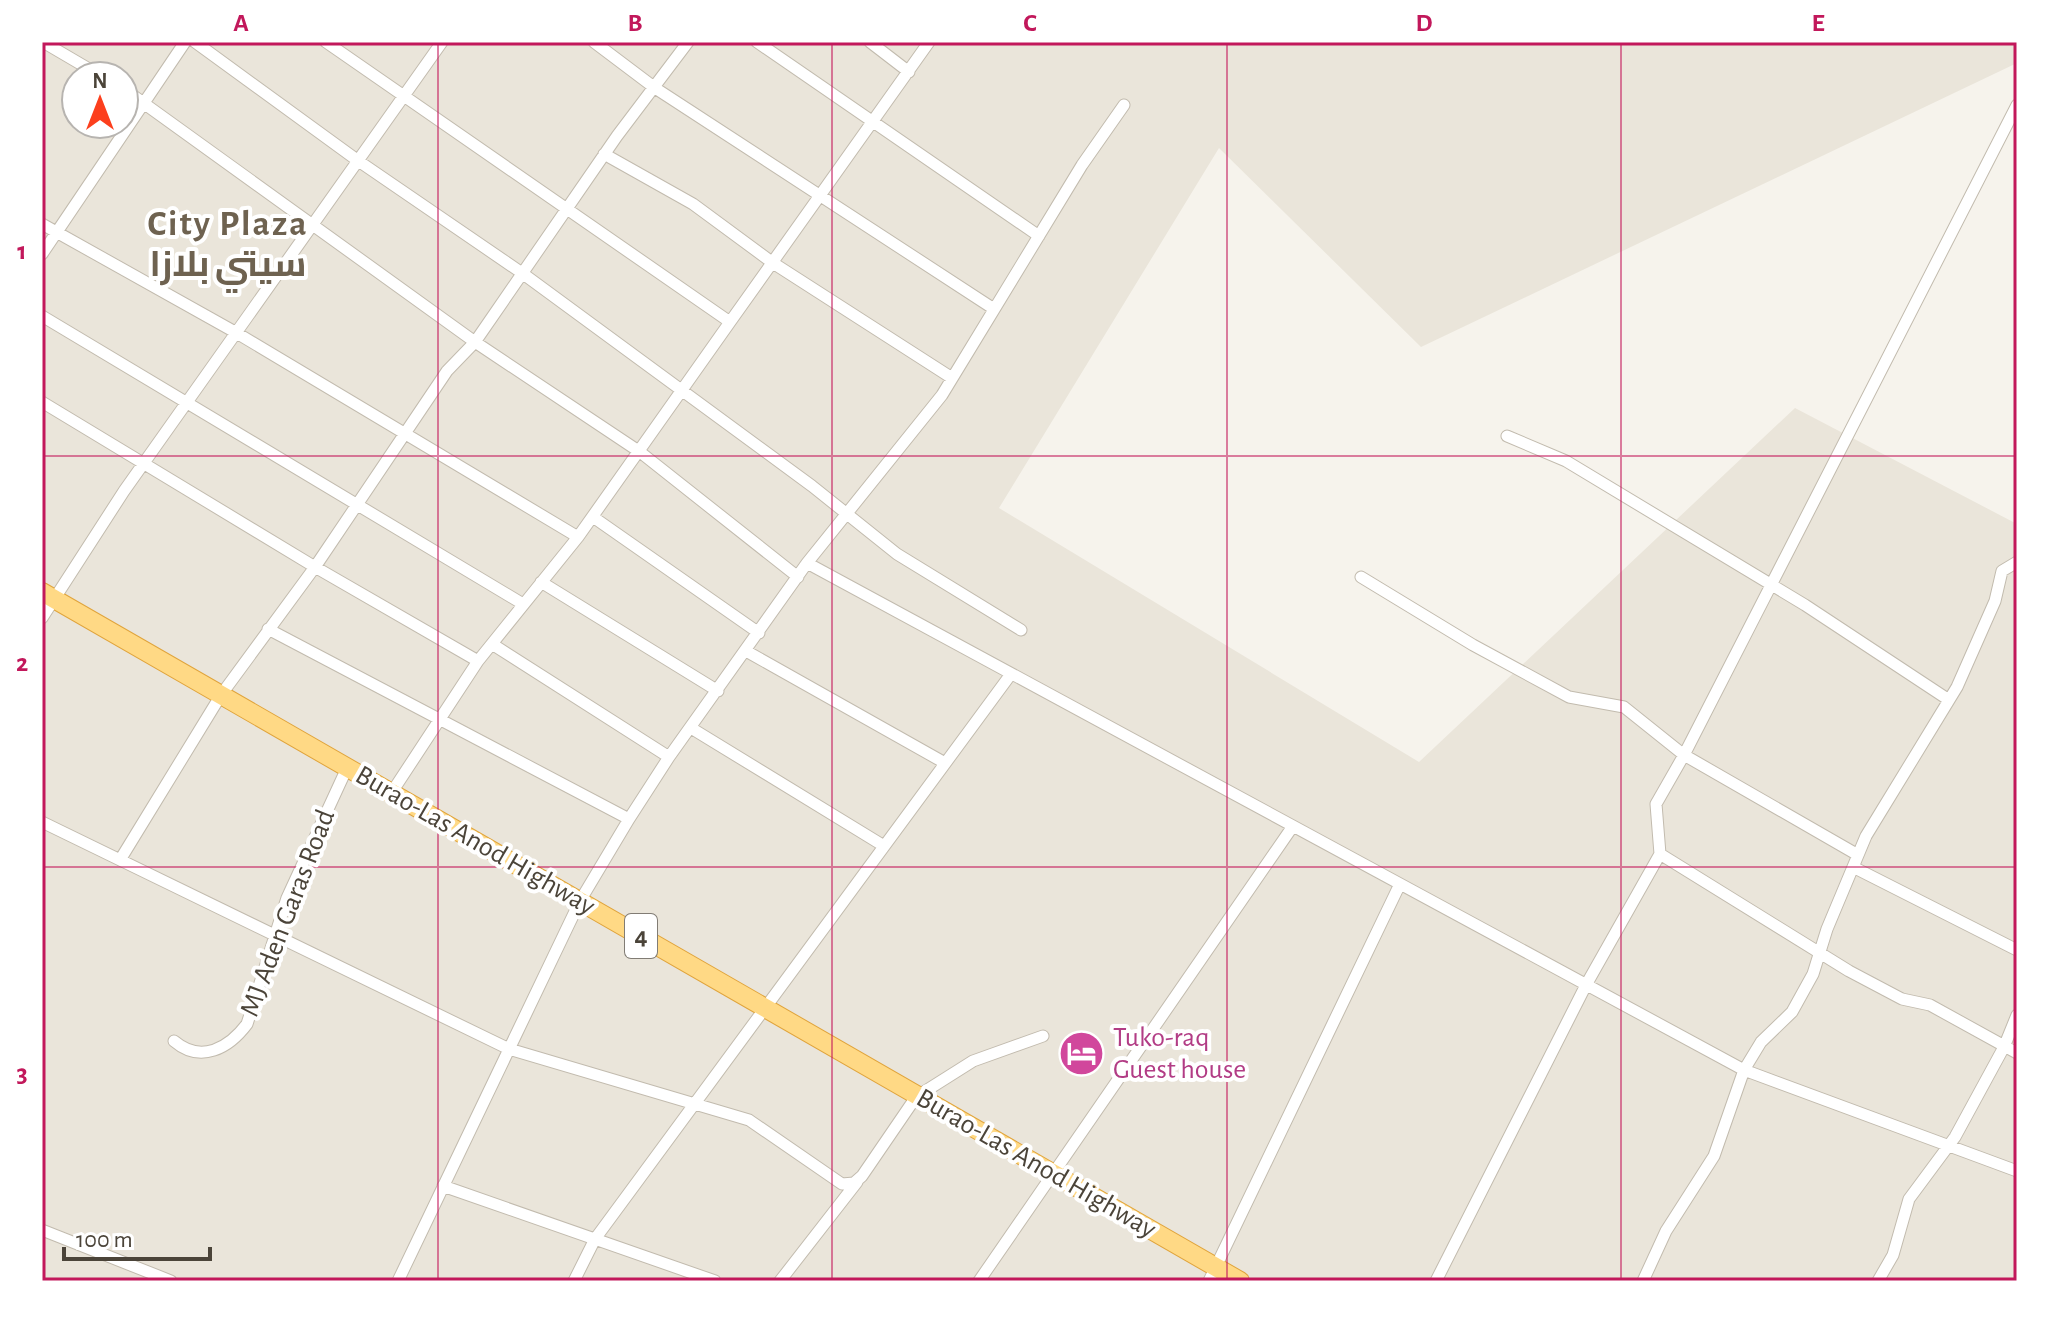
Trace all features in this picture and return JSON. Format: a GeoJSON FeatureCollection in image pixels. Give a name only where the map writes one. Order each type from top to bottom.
{"type":"FeatureCollection","features":[{"type":"Feature","properties":{"kind":"highway","name":"Burao-Las Anod Highway"},"geometry":{"type":"LineString","coordinates":[[47,595],[1053,1174],[1212,1274],[1240,1281]]}},
{"type":"Feature","properties":{"kind":"street"},"geometry":{"type":"LineString","coordinates":[[43,42],[74,60]]}},
{"type":"Feature","properties":{"kind":"street"},"geometry":{"type":"LineString","coordinates":[[42,254],[185,42]]}},
{"type":"Feature","properties":{"kind":"street"},"geometry":{"type":"LineString","coordinates":[[195,42],[357,160],[522,273],[897,554],[1021,630]]}},
{"type":"Feature","properties":{"kind":"street"},"geometry":{"type":"LineString","coordinates":[[326,42],[730,322]]}},
{"type":"Feature","properties":{"kind":"street"},"geometry":{"type":"LineString","coordinates":[[42,618],[47,595],[313,226],[441,42]]}},
{"type":"Feature","properties":{"kind":"street"},"geometry":{"type":"LineString","coordinates":[[594,42],[655,88],[994,309]]}},
{"type":"Feature","properties":{"kind":"street"},"geometry":{"type":"LineString","coordinates":[[120,860],[221,695],[408,434],[447,371],[475,342],[604,154],[688,42]]}},
{"type":"Feature","properties":{"kind":"street"},"geometry":{"type":"LineString","coordinates":[[757,42],[1039,236]]}},
{"type":"Feature","properties":{"kind":"street"},"geometry":{"type":"LineString","coordinates":[[870,42],[909,72]]}},
{"type":"Feature","properties":{"kind":"street"},"geometry":{"type":"LineString","coordinates":[[392,792],[478,661],[593,517],[929,42]]}},
{"type":"Feature","properties":{"kind":"street"},"geometry":{"type":"LineString","coordinates":[[140,99],[475,342],[640,452],[798,577]]}},
{"type":"Feature","properties":{"kind":"street"},"geometry":{"type":"LineString","coordinates":[[398,1281],[580,901],[629,819],[669,757],[807,563],[952,378],[1124,105]]}},
{"type":"Feature","properties":{"kind":"street"},"geometry":{"type":"LineString","coordinates":[[1436,1281],[1586,985],[1660,854],[1656,804],[2017,105]]}},
{"type":"Feature","properties":{"kind":"street"},"geometry":{"type":"LineString","coordinates":[[604,154],[693,204],[773,263],[952,378]]}},
{"type":"Feature","properties":{"kind":"street"},"geometry":{"type":"LineString","coordinates":[[42,224],[235,332],[578,537]]}},
{"type":"Feature","properties":{"kind":"street"},"geometry":{"type":"LineString","coordinates":[[42,316],[523,604]]}},
{"type":"Feature","properties":{"kind":"street"},"geometry":{"type":"LineString","coordinates":[[42,402],[315,567],[478,661]]}},
{"type":"Feature","properties":{"kind":"street"},"geometry":{"type":"LineString","coordinates":[[1507,436],[1566,461],[1771,585],[1949,700]]}},
{"type":"Feature","properties":{"kind":"street"},"geometry":{"type":"LineString","coordinates":[[593,517],[759,633]]}},
{"type":"Feature","properties":{"kind":"street"},"geometry":{"type":"LineString","coordinates":[[1643,1281],[1666,1231],[1714,1156],[1744,1070],[1761,1042],[1792,1012],[1813,974],[1858,855],[1903,772],[1949,700],[1995,601],[2002,571],[2017,562]]}},
{"type":"Feature","properties":{"kind":"street"},"geometry":{"type":"LineString","coordinates":[[807,563],[1744,1070],[2017,1171]]}},
{"type":"Feature","properties":{"kind":"street"},"geometry":{"type":"LineString","coordinates":[[1361,577],[1473,645],[1569,697],[1624,707],[1684,755],[1858,855]]}},
{"type":"Feature","properties":{"kind":"street"},"geometry":{"type":"LineString","coordinates":[[541,582],[718,691]]}},
{"type":"Feature","properties":{"kind":"street"},"geometry":{"type":"LineString","coordinates":[[268,629],[629,819]]}},
{"type":"Feature","properties":{"kind":"street"},"geometry":{"type":"LineString","coordinates":[[492,644],[669,757]]}},
{"type":"Feature","properties":{"kind":"street"},"geometry":{"type":"LineString","coordinates":[[746,651],[945,763]]}},
{"type":"Feature","properties":{"kind":"street"},"geometry":{"type":"LineString","coordinates":[[574,1281],[595,1239],[1011,674]]}},
{"type":"Feature","properties":{"kind":"street"},"geometry":{"type":"LineString","coordinates":[[691,728],[884,846]]}},
{"type":"Feature","properties":{"kind":"street","name":"MJ Aden Garas Road"},"geometry":{"type":"LineString","coordinates":[[174,1041],[201,1052],[215,1051],[234,1041],[256,1003],[274,935],[347,768]]}},
{"type":"Feature","properties":{"kind":"street"},"geometry":{"type":"LineString","coordinates":[[42,822],[509,1049],[749,1120],[834,1181],[848,1184],[862,1176]]}},
{"type":"Feature","properties":{"kind":"street"},"geometry":{"type":"LineString","coordinates":[[979,1281],[1293,826]]}},
{"type":"Feature","properties":{"kind":"street"},"geometry":{"type":"LineString","coordinates":[[1660,854],[1820,950],[1849,971],[1902,999],[1930,1005],[2017,1053]]}},
{"type":"Feature","properties":{"kind":"street"},"geometry":{"type":"LineString","coordinates":[[1853,867],[2017,950]]}},
{"type":"Feature","properties":{"kind":"street"},"geometry":{"type":"LineString","coordinates":[[1212,1274],[1400,884]]}},
{"type":"Feature","properties":{"kind":"street"},"geometry":{"type":"LineString","coordinates":[[1878,1281],[1893,1255],[1909,1199],[1949,1146],[2004,1047],[2017,1015]]}},
{"type":"Feature","properties":{"kind":"street"},"geometry":{"type":"LineString","coordinates":[[780,1281],[862,1176],[916,1097],[973,1061],[1043,1036]]}},
{"type":"Feature","properties":{"kind":"street"},"geometry":{"type":"LineString","coordinates":[[443,1186],[715,1281]]}},
{"type":"Feature","properties":{"kind":"street"},"geometry":{"type":"LineString","coordinates":[[42,1230],[171,1281]]}},
{"type":"Feature","properties":{"kind":"street"},"geometry":{"type":"LineString","coordinates":[[133,1281],[145,1270]]}},
{"type":"Feature","properties":{"kind":"shaded area"},"geometry":{"type":"Polygon","coordinates":[[[42,42],[2017,42],[2017,63],[1421,347],[1219,148],[999,508],[1419,762],[1795,408],[2017,524],[2017,1281],[42,1281],[42,42]]]}},
{"type":"Feature","properties":{"kind":"place","name":"Tuko-raq Guest house"},"geometry":{"type":"Point","coordinates":[1082,1054]}},
{"type":"Feature","properties":{"kind":"district","name":"City Plaza سيتي بلازا"},"geometry":{"type":"Point","coordinates":[228,244]}}]}
